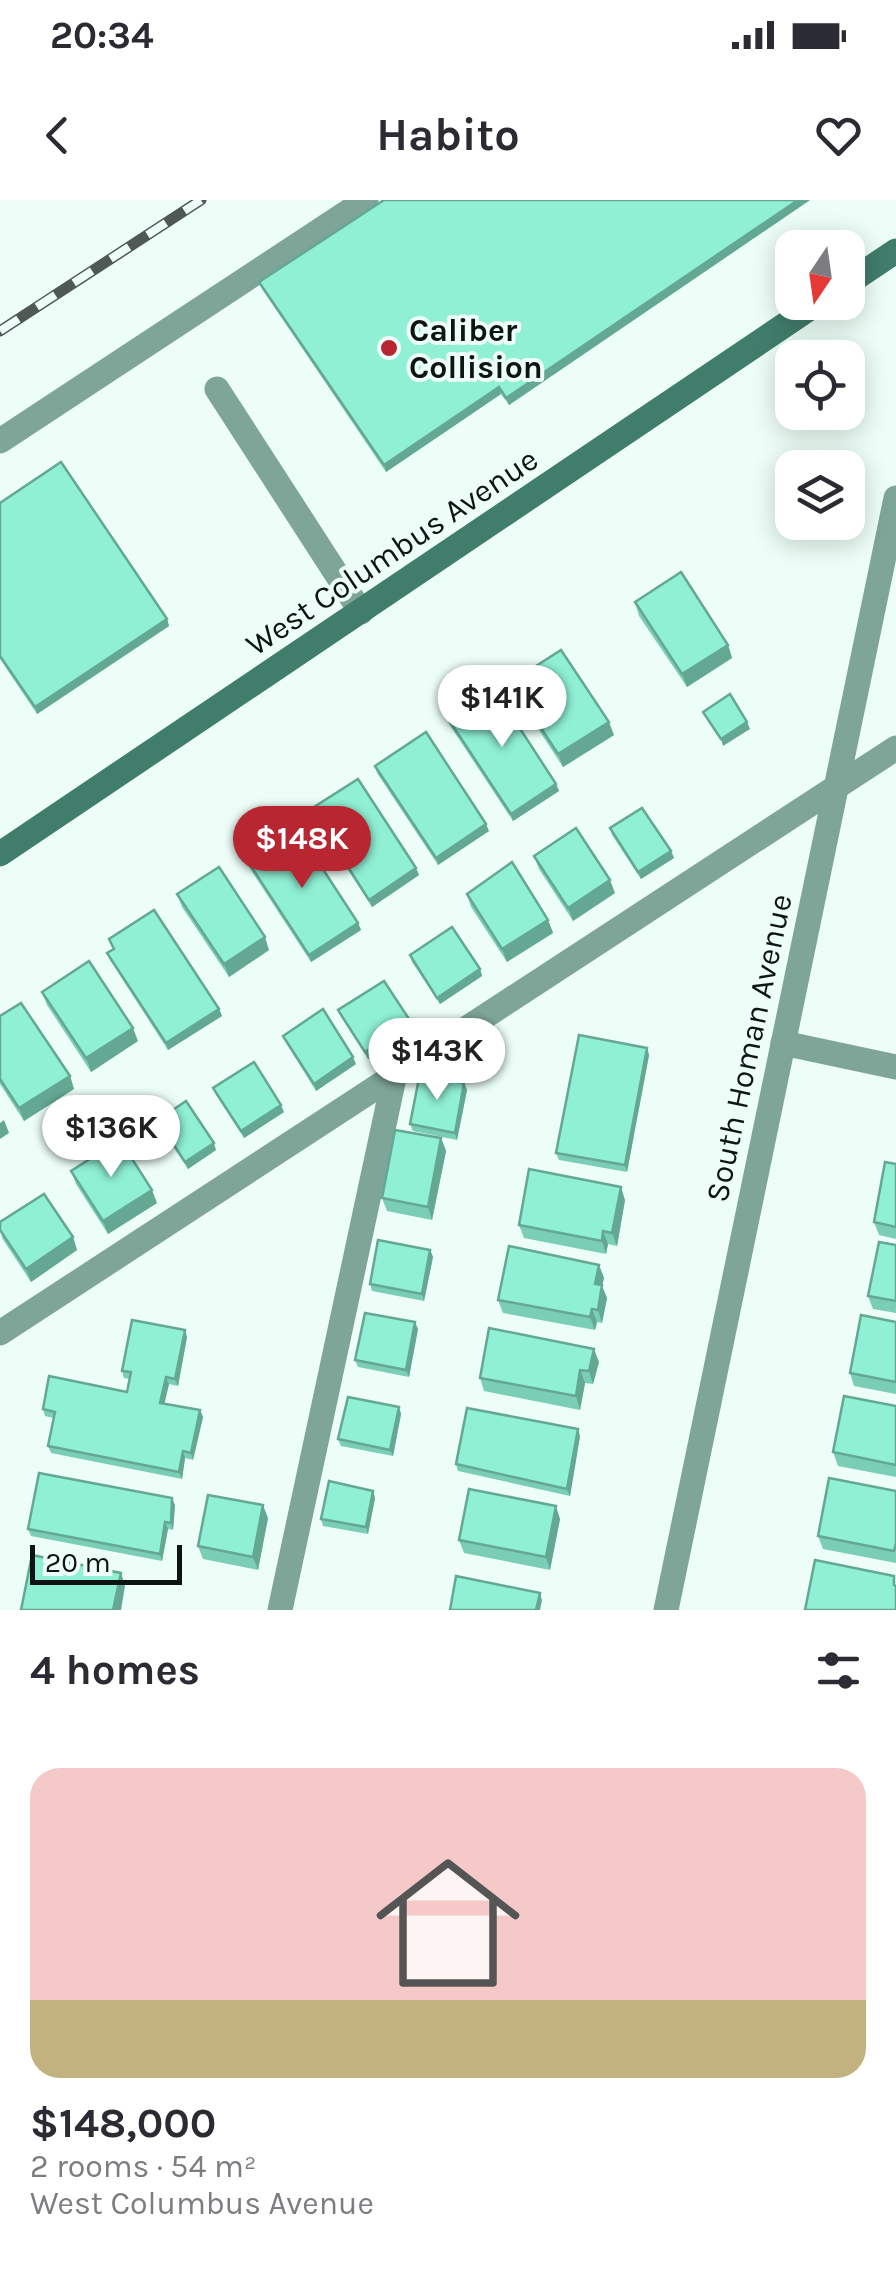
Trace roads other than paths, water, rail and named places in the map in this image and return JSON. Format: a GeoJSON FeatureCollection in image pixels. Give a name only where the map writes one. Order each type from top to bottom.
{"type":"FeatureCollection","features":[{"type":"Feature","properties":{"kind":"main road"},"geometry":{"type":"LineString","coordinates":[[865,272],[896,251]]}},
{"type":"Feature","properties":{"kind":"main road","name":"West Columbus Avenue"},"geometry":{"type":"LineString","coordinates":[[0,854],[792,320]]}},
{"type":"Feature","properties":{"kind":"street"},"geometry":{"type":"LineString","coordinates":[[0,441],[366,200]]}},
{"type":"Feature","properties":{"kind":"street"},"geometry":{"type":"LineString","coordinates":[[217,388],[360,612]]}},
{"type":"Feature","properties":{"kind":"street","name":"South Homan Avenue"},"geometry":{"type":"LineString","coordinates":[[666,1610],[896,498]]}},
{"type":"Feature","properties":{"kind":"street"},"geometry":{"type":"LineString","coordinates":[[0,1333],[896,748]]}},
{"type":"Feature","properties":{"kind":"street"},"geometry":{"type":"LineString","coordinates":[[783,1043],[896,1066]]}},
{"type":"Feature","properties":{"kind":"street"},"geometry":{"type":"LineString","coordinates":[[280,1610],[394,1078]]}},
{"type":"Feature","properties":{"kind":"railway"},"geometry":{"type":"LineString","coordinates":[[0,331],[201,200]]}},
{"type":"Feature","properties":{"kind":"place","name":"Caliber Collision"},"geometry":{"type":"Point","coordinates":[389,348]}}]}
